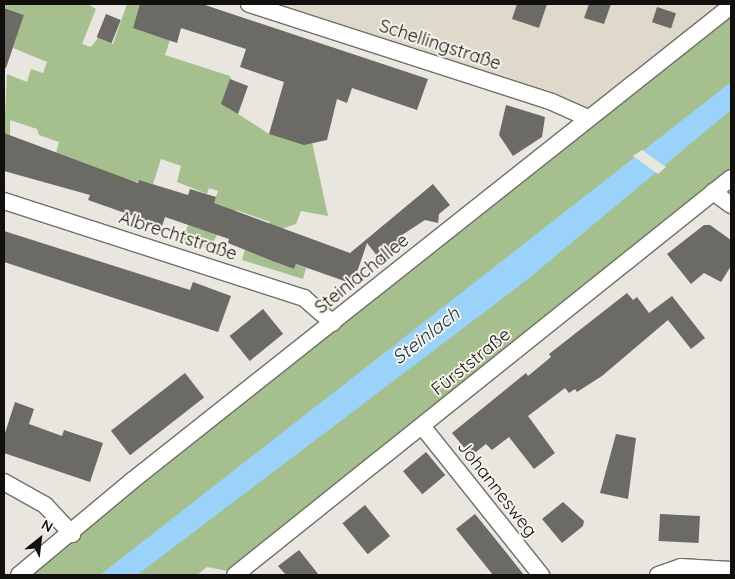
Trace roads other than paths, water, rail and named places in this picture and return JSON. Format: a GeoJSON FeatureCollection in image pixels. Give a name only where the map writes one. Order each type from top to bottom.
{"type":"FeatureCollection","features":[{"type":"Feature","properties":{"kind":"street","name":"Schellingstraße"},"geometry":{"type":"LineString","coordinates":[[249,4],[552,102],[588,118]]}},
{"type":"Feature","properties":{"kind":"street","name":"Steinlachallee"},"geometry":{"type":"LineString","coordinates":[[19,575],[72,534],[133,480],[731,6]]}},
{"type":"Feature","properties":{"kind":"street","name":"Fürststraße"},"geometry":{"type":"LineString","coordinates":[[235,575],[731,178]]}},
{"type":"Feature","properties":{"kind":"street"},"geometry":{"type":"LineString","coordinates":[[713,192],[731,205]]}},
{"type":"Feature","properties":{"kind":"street","name":"Albrechtstraße"},"geometry":{"type":"LineString","coordinates":[[4,201],[304,298],[333,323]]}},
{"type":"Feature","properties":{"kind":"street","name":"Johannesweg"},"geometry":{"type":"LineString","coordinates":[[422,426],[541,575]]}},
{"type":"Feature","properties":{"kind":"street"},"geometry":{"type":"LineString","coordinates":[[4,482],[45,505],[72,534]]}},
{"type":"Feature","properties":{"kind":"street"},"geometry":{"type":"LineString","coordinates":[[658,575],[681,567],[731,570]]}},
{"type":"Feature","properties":{"kind":"water","name":"Steinlach"},"geometry":{"type":"Polygon","coordinates":[[[731,82],[731,110],[528,279],[137,575],[100,575],[731,82]]]}}]}
